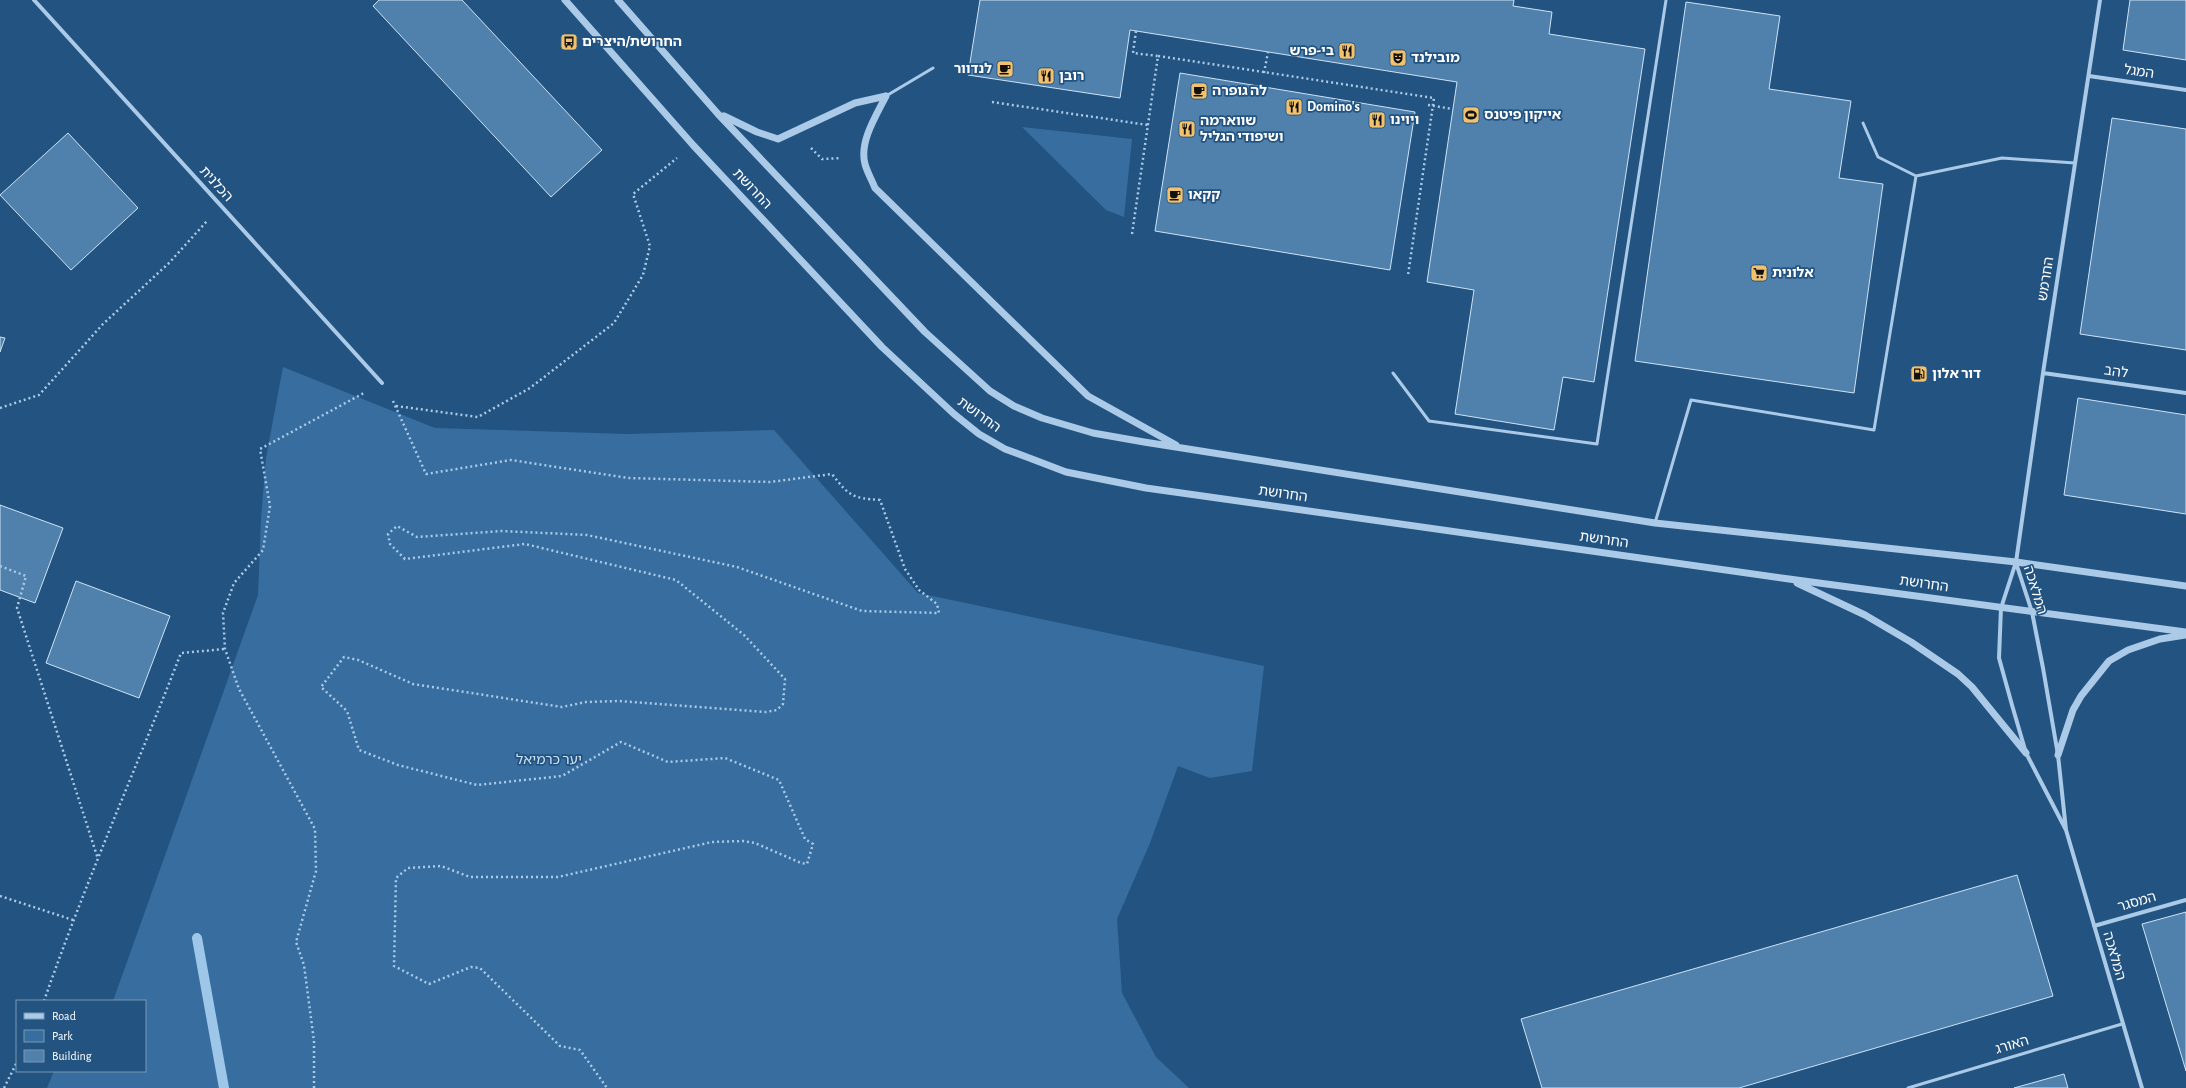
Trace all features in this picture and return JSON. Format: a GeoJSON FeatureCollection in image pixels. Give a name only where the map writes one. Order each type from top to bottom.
{"type":"FeatureCollection","features":[{"type":"Feature","properties":{"kind":"street","name":"הכלנית"},"geometry":{"type":"LineString","coordinates":[[34,0],[382,383]]}},
{"type":"Feature","properties":{"kind":"street","name":"החרושת"},"geometry":{"type":"LineString","coordinates":[[565,0],[693,145],[882,347],[954,414],[979,434],[1032,459],[1066,472],[1146,488],[1789,579],[2186,632]]}},
{"type":"Feature","properties":{"kind":"street","name":"החרושת"},"geometry":{"type":"LineString","coordinates":[[618,0],[718,114],[925,332],[990,391],[1014,406],[1042,418],[1093,433],[1655,523],[2016,562],[2186,586]]}},
{"type":"Feature","properties":{"kind":"street","name":"החרמש"},"geometry":{"type":"LineString","coordinates":[[2016,562],[2043,373],[2100,0]]}},
{"type":"Feature","properties":{"kind":"street","name":"המגל"},"geometry":{"type":"LineString","coordinates":[[2089,76],[2186,90]]}},
{"type":"Feature","properties":{"kind":"street"},"geometry":{"type":"LineString","coordinates":[[718,114],[757,132],[778,139],[855,102],[886,96]]}},
{"type":"Feature","properties":{"kind":"street"},"geometry":{"type":"LineString","coordinates":[[886,96],[872,125],[864,157],[865,166],[875,188],[1088,396],[1180,447]]}},
{"type":"Feature","properties":{"kind":"street","name":"להב"},"geometry":{"type":"LineString","coordinates":[[2043,373],[2186,393]]}},
{"type":"Feature","properties":{"kind":"street","name":"המלאכה"},"geometry":{"type":"LineString","coordinates":[[2016,562],[2001,608],[1999,658],[2026,753],[2066,830]]}},
{"type":"Feature","properties":{"kind":"street","name":"המלאכה"},"geometry":{"type":"LineString","coordinates":[[2016,562],[2032,612],[2058,755],[2066,830],[2142,1088]]}},
{"type":"Feature","properties":{"kind":"street"},"geometry":{"type":"LineString","coordinates":[[1789,579],[1865,615],[1911,642],[1958,674],[1972,687],[2026,753]]}},
{"type":"Feature","properties":{"kind":"street"},"geometry":{"type":"LineString","coordinates":[[2058,755],[2072,710],[2081,696],[2109,661],[2128,650],[2160,639],[2186,635]]}},
{"type":"Feature","properties":{"kind":"street","name":"המסגר"},"geometry":{"type":"LineString","coordinates":[[2094,926],[2186,900]]}},
{"type":"Feature","properties":{"kind":"lane"},"geometry":{"type":"LineString","coordinates":[[1393,373],[1429,420],[1597,444],[1666,0]]}},
{"type":"Feature","properties":{"kind":"lane"},"geometry":{"type":"LineString","coordinates":[[886,96],[933,68]]}},
{"type":"Feature","properties":{"kind":"lane"},"geometry":{"type":"LineString","coordinates":[[1863,123],[1878,157],[1916,176],[2002,158],[2075,163]]}},
{"type":"Feature","properties":{"kind":"lane"},"geometry":{"type":"LineString","coordinates":[[1655,523],[1691,400],[1874,430],[1916,176]]}},
{"type":"Feature","properties":{"kind":"lane","name":"האורג"},"geometry":{"type":"LineString","coordinates":[[1908,1088],[2122,1024]]}},
{"type":"Feature","properties":{"kind":"path"},"geometry":{"type":"LineString","coordinates":[[1136,31],[1133,53],[1434,98],[1408,275]]}},
{"type":"Feature","properties":{"kind":"path"},"geometry":{"type":"LineString","coordinates":[[1264,73],[1268,52]]}},
{"type":"Feature","properties":{"kind":"path"},"geometry":{"type":"LineString","coordinates":[[1132,234],[1158,56]]}},
{"type":"Feature","properties":{"kind":"path"},"geometry":{"type":"LineString","coordinates":[[992,102],[1148,125]]}},
{"type":"Feature","properties":{"kind":"path"},"geometry":{"type":"LineString","coordinates":[[1428,105],[1453,109]]}},
{"type":"Feature","properties":{"kind":"path"},"geometry":{"type":"LineString","coordinates":[[809,144],[822,159],[845,158]]}},
{"type":"Feature","properties":{"kind":"path"},"geometry":{"type":"LineString","coordinates":[[396,406],[478,417],[530,388],[614,323],[643,274],[650,246],[633,194],[693,145]]}},
{"type":"Feature","properties":{"kind":"path"},"geometry":{"type":"LineString","coordinates":[[0,408],[39,395],[103,324],[169,263],[221,206]]}},
{"type":"Feature","properties":{"kind":"path"},"geometry":{"type":"LineString","coordinates":[[314,1088],[314,1041],[304,965],[296,942],[316,871],[315,829],[239,689],[225,649],[223,613],[234,584],[263,550],[270,506],[260,449],[382,383],[396,406],[426,474],[512,460],[628,478],[770,482],[832,474],[845,492],[860,499],[880,500],[905,569],[920,590],[937,604],[938,612],[862,610],[737,567],[587,535],[502,531],[417,537],[397,526],[388,534],[390,544],[405,559],[525,544],[676,580],[744,635],[785,679],[783,704],[777,710],[766,712],[619,701],[586,702],[562,707],[413,684],[358,660],[344,657],[321,687],[347,711],[359,750],[398,765],[477,785],[562,776],[621,742],[668,762],[725,758],[779,780],[805,839],[813,844],[807,864],[801,863],[755,843],[743,841],[712,842],[558,877],[470,877],[441,866],[408,868],[396,878],[394,966],[429,984],[471,967],[480,968],[560,1046],[580,1050],[607,1088]]}},
{"type":"Feature","properties":{"kind":"path"},"geometry":{"type":"LineString","coordinates":[[0,566],[26,576],[17,608],[98,859]]}},
{"type":"Feature","properties":{"kind":"path"},"geometry":{"type":"LineString","coordinates":[[44,1000],[73,920],[135,772],[180,653],[225,649]]}},
{"type":"Feature","properties":{"kind":"path"},"geometry":{"type":"LineString","coordinates":[[0,896],[73,920]]}},
{"type":"Feature","properties":{"kind":"path"},"geometry":{"type":"LineString","coordinates":[[4,1088],[16,1064]]}},
{"type":"Feature","properties":{"kind":"green space"},"geometry":{"type":"Polygon","coordinates":[[[1022,127],[1132,139],[1124,217],[1106,210],[1022,127]]]}},
{"type":"Feature","properties":{"kind":"green space","name":"יער כרמיאל"},"geometry":{"type":"Polygon","coordinates":[[[283,367],[435,428],[627,434],[774,430],[918,593],[1264,666],[1252,771],[1210,778],[1178,766],[1150,843],[1117,919],[1122,993],[1156,1057],[1189,1088],[47,1088],[54,1072],[146,1072],[146,1000],[113,1000],[258,595],[261,519],[266,458],[283,367]]]}},
{"type":"Feature","properties":{"kind":"building"},"geometry":{"type":"Polygon","coordinates":[[[379,0],[462,0],[602,150],[551,197],[373,6],[379,0]]]}},
{"type":"Feature","properties":{"kind":"building"},"geometry":{"type":"Polygon","coordinates":[[[980,0],[1514,0],[1513,6],[1552,12],[1549,34],[1645,49],[1594,382],[1563,377],[1554,430],[1455,414],[1474,290],[1427,282],[1457,82],[1130,30],[1120,98],[968,75],[980,0]]]}},
{"type":"Feature","properties":{"kind":"building"},"geometry":{"type":"Polygon","coordinates":[[[2130,0],[2186,0],[2186,60],[2123,50],[2130,0]]]}},
{"type":"Feature","properties":{"kind":"building","name":"אלונית"},"geometry":{"type":"Polygon","coordinates":[[[1686,2],[1780,16],[1769,89],[1851,101],[1839,178],[1883,184],[1854,393],[1635,361],[1686,2]]]}},
{"type":"Feature","properties":{"kind":"building"},"geometry":{"type":"Polygon","coordinates":[[[1180,73],[1415,112],[1390,270],[1155,231],[1180,73]]]}},
{"type":"Feature","properties":{"kind":"building"},"geometry":{"type":"Polygon","coordinates":[[[2112,118],[2186,129],[2186,350],[2080,334],[2112,118]]]}},
{"type":"Feature","properties":{"kind":"building"},"geometry":{"type":"Polygon","coordinates":[[[68,133],[138,208],[71,270],[0,195],[68,133]]]}},
{"type":"Feature","properties":{"kind":"building"},"geometry":{"type":"Polygon","coordinates":[[[0,337],[5,338],[0,352],[0,337]]]}},
{"type":"Feature","properties":{"kind":"building"},"geometry":{"type":"Polygon","coordinates":[[[2078,398],[2186,415],[2186,514],[2064,495],[2078,398]]]}},
{"type":"Feature","properties":{"kind":"building"},"geometry":{"type":"Polygon","coordinates":[[[0,505],[63,528],[35,603],[0,590],[0,505]]]}},
{"type":"Feature","properties":{"kind":"building"},"geometry":{"type":"Polygon","coordinates":[[[76,581],[170,616],[139,698],[46,663],[76,581]]]}},
{"type":"Feature","properties":{"kind":"building"},"geometry":{"type":"Polygon","coordinates":[[[2017,875],[2053,996],[1739,1088],[1542,1088],[1521,1019],[2017,875]]]}},
{"type":"Feature","properties":{"kind":"building"},"geometry":{"type":"Polygon","coordinates":[[[2186,912],[2186,1071],[2142,924],[2186,912]]]}},
{"type":"Feature","properties":{"kind":"building"},"geometry":{"type":"Polygon","coordinates":[[[2064,1074],[2068,1088],[2014,1088],[2064,1074]]]}},
{"type":"Feature","properties":{"kind":"waterway"},"geometry":{"type":"LineString","coordinates":[[197,938],[224,1088]]}},
{"type":"Feature","properties":{"kind":"place","name":"החרושת/היצרים"},"geometry":{"type":"Point","coordinates":[569,42]}},
{"type":"Feature","properties":{"kind":"place","name":"בי-פרש"},"geometry":{"type":"Point","coordinates":[1347,51]}},
{"type":"Feature","properties":{"kind":"place","name":"מובילנד"},"geometry":{"type":"Point","coordinates":[1398,58]}},
{"type":"Feature","properties":{"kind":"place","name":"לנדוור"},"geometry":{"type":"Point","coordinates":[1005,69]}},
{"type":"Feature","properties":{"kind":"place","name":"רובן"},"geometry":{"type":"Point","coordinates":[1046,76]}},
{"type":"Feature","properties":{"kind":"place","name":"לה גופרה"},"geometry":{"type":"Point","coordinates":[1199,91]}},
{"type":"Feature","properties":{"kind":"place","name":"Domino's"},"geometry":{"type":"Point","coordinates":[1294,107]}},
{"type":"Feature","properties":{"kind":"place","name":"אייקון פיטנס"},"geometry":{"type":"Point","coordinates":[1471,115]}},
{"type":"Feature","properties":{"kind":"place","name":"ויוינו"},"geometry":{"type":"Point","coordinates":[1377,120]}},
{"type":"Feature","properties":{"kind":"place","name":"שווארמה ושיפודי הגליל"},"geometry":{"type":"Point","coordinates":[1187,129]}},
{"type":"Feature","properties":{"kind":"place","name":"קקאו"},"geometry":{"type":"Point","coordinates":[1175,195]}},
{"type":"Feature","properties":{"kind":"place","name":"אלונית"},"geometry":{"type":"Point","coordinates":[1759,273]}},
{"type":"Feature","properties":{"kind":"place","name":"דור אלון"},"geometry":{"type":"Point","coordinates":[1919,374]}}]}
